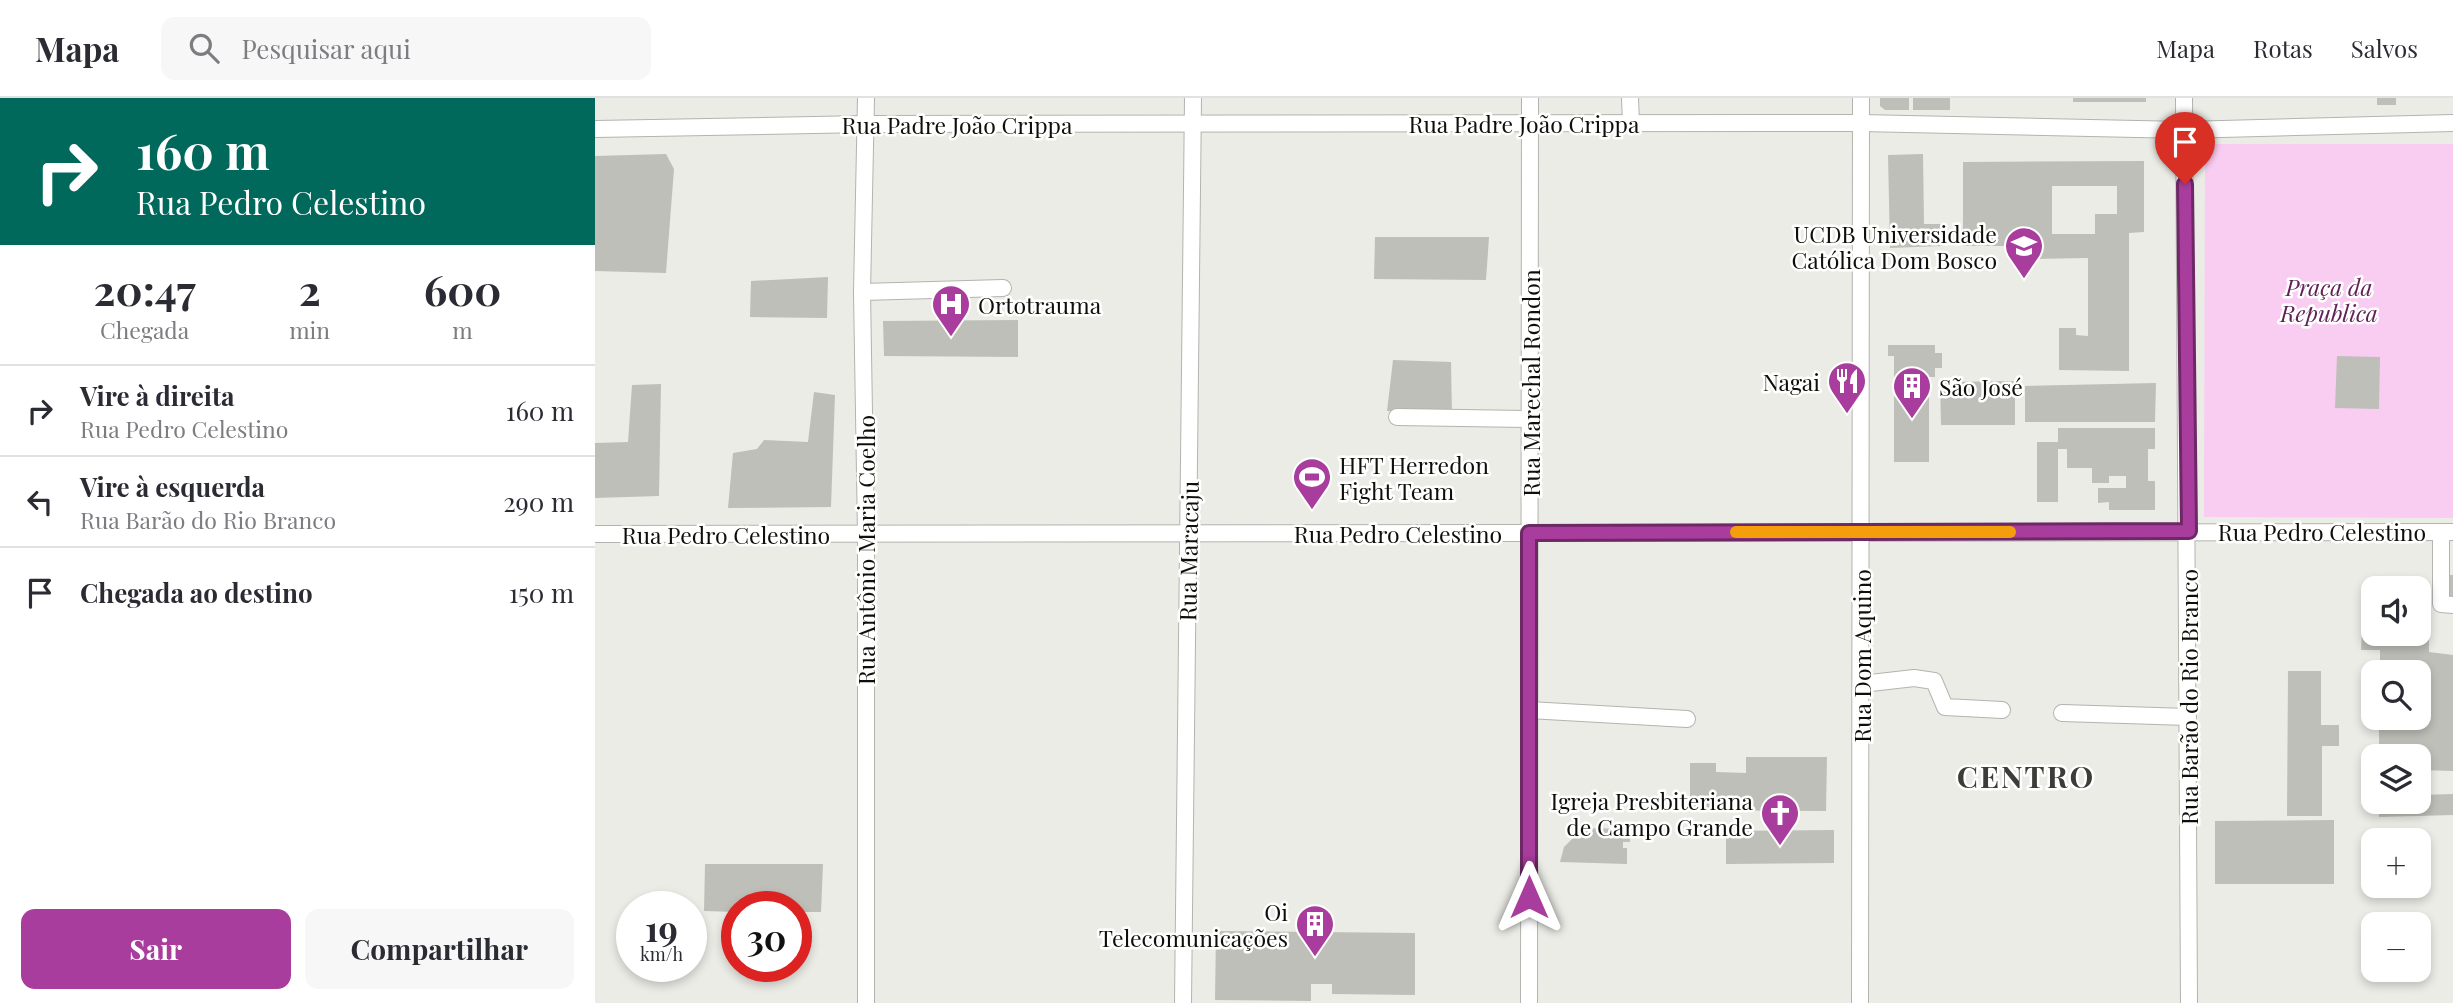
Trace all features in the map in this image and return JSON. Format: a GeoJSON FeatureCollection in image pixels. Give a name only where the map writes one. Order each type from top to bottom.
{"type":"FeatureCollection","features":[{"type":"Feature","properties":{"kind":"street","name":"Rua Antônio Maria Coelho"},"geometry":{"type":"LineString","coordinates":[[866,98],[862,292],[866,534],[866,1003]]}},
{"type":"Feature","properties":{"kind":"street","name":"Rua Maracaju"},"geometry":{"type":"LineString","coordinates":[[1183,1003],[1193,98]]}},
{"type":"Feature","properties":{"kind":"street","name":"Rua Marechal Rondon"},"geometry":{"type":"LineString","coordinates":[[1529,1003],[1530,98]]}},
{"type":"Feature","properties":{"kind":"street"},"geometry":{"type":"LineString","coordinates":[[1630,98],[1631,123]]}},
{"type":"Feature","properties":{"kind":"street","name":"Rua Dom Aquino"},"geometry":{"type":"LineString","coordinates":[[1860,1003],[1861,98]]}},
{"type":"Feature","properties":{"kind":"street","name":"Rua Barão do Rio Branco"},"geometry":{"type":"LineString","coordinates":[[2184,98],[2189,531],[2189,1003]]}},
{"type":"Feature","properties":{"kind":"street","name":"Rua Padre João Crippa"},"geometry":{"type":"LineString","coordinates":[[595,129],[866,124],[1861,123],[2184,130],[2453,123]]}},
{"type":"Feature","properties":{"kind":"street"},"geometry":{"type":"LineString","coordinates":[[862,292],[1003,288]]}},
{"type":"Feature","properties":{"kind":"street"},"geometry":{"type":"LineString","coordinates":[[1397,417],[1530,419]]}},
{"type":"Feature","properties":{"kind":"street"},"geometry":{"type":"LineString","coordinates":[[2447,532],[2441,604],[2453,605]]}},
{"type":"Feature","properties":{"kind":"street","name":"Rua Pedro Celestino"},"geometry":{"type":"LineString","coordinates":[[595,534],[2447,532]]}},
{"type":"Feature","properties":{"kind":"street"},"geometry":{"type":"LineString","coordinates":[[1862,684],[1922,678],[1934,681],[1945,707],[2002,710]]}},
{"type":"Feature","properties":{"kind":"street"},"geometry":{"type":"LineString","coordinates":[[1529,710],[1687,719]]}},
{"type":"Feature","properties":{"kind":"street"},"geometry":{"type":"LineString","coordinates":[[2062,713],[2187,718]]}},
{"type":"Feature","properties":{"kind":"green space","name":"Praça da Republica"},"geometry":{"type":"Polygon","coordinates":[[[2205,144],[2453,144],[2453,518],[2204,517],[2205,144]]]}},
{"type":"Feature","properties":{"kind":"building"},"geometry":{"type":"Polygon","coordinates":[[[1880,98],[1909,98],[1909,110],[1885,110],[1880,106],[1880,98]]]}},
{"type":"Feature","properties":{"kind":"building"},"geometry":{"type":"Polygon","coordinates":[[[1913,98],[1950,98],[1950,110],[1913,110],[1913,98]]]}},
{"type":"Feature","properties":{"kind":"building"},"geometry":{"type":"Polygon","coordinates":[[[2073,98],[2146,98],[2146,102],[2073,102],[2073,98]]]}},
{"type":"Feature","properties":{"kind":"building"},"geometry":{"type":"Polygon","coordinates":[[[2377,98],[2396,98],[2396,105],[2377,105],[2377,98]]]}},
{"type":"Feature","properties":{"kind":"building"},"geometry":{"type":"Polygon","coordinates":[[[666,154],[674,169],[666,273],[595,271],[595,156],[666,154]]]}},
{"type":"Feature","properties":{"kind":"building"},"geometry":{"type":"Polygon","coordinates":[[[1923,154],[1924,224],[1941,224],[1942,246],[1890,248],[1888,155],[1923,154]]]}},
{"type":"Feature","properties":{"kind":"building"},"geometry":{"type":"Polygon","coordinates":[[[2144,161],[2144,232],[2129,233],[2129,371],[2059,370],[2059,328],[2076,328],[2076,335],[2088,336],[2088,258],[2025,259],[2025,246],[1963,246],[1963,162],[2144,161]],[[2052,186],[2052,234],[2095,234],[2095,214],[2117,214],[2117,186],[2052,186]]]}},
{"type":"Feature","properties":{"kind":"building"},"geometry":{"type":"Polygon","coordinates":[[[1375,237],[1489,237],[1486,280],[1374,279],[1375,237]]]}},
{"type":"Feature","properties":{"kind":"building"},"geometry":{"type":"Polygon","coordinates":[[[828,277],[827,318],[750,317],[751,281],[828,277]]]}},
{"type":"Feature","properties":{"kind":"building","name":"Ortotrauma"},"geometry":{"type":"Polygon","coordinates":[[[1018,320],[1018,357],[884,356],[883,321],[1018,320]]]}},
{"type":"Feature","properties":{"kind":"building","name":"São José"},"geometry":{"type":"Polygon","coordinates":[[[1888,345],[1935,345],[1935,353],[1942,353],[1942,368],[1935,368],[1935,377],[1929,377],[1929,462],[1894,462],[1894,356],[1888,356],[1888,345]]]}},
{"type":"Feature","properties":{"kind":"building"},"geometry":{"type":"Polygon","coordinates":[[[2337,356],[2380,357],[2379,409],[2335,408],[2337,356]]]}},
{"type":"Feature","properties":{"kind":"building"},"geometry":{"type":"Polygon","coordinates":[[[1393,360],[1451,362],[1452,415],[1387,411],[1393,360]]]}},
{"type":"Feature","properties":{"kind":"building"},"geometry":{"type":"Polygon","coordinates":[[[2015,381],[2015,425],[1941,425],[1940,382],[2015,381]]]}},
{"type":"Feature","properties":{"kind":"building"},"geometry":{"type":"Polygon","coordinates":[[[2156,383],[2155,422],[2025,422],[2025,386],[2156,383]]]}},
{"type":"Feature","properties":{"kind":"building"},"geometry":{"type":"Polygon","coordinates":[[[661,384],[659,496],[595,498],[595,443],[628,442],[632,385],[661,384]]]}},
{"type":"Feature","properties":{"kind":"building"},"geometry":{"type":"Polygon","coordinates":[[[814,392],[835,395],[831,507],[728,508],[733,453],[757,449],[764,440],[808,442],[814,392]]]}},
{"type":"Feature","properties":{"kind":"building"},"geometry":{"type":"Polygon","coordinates":[[[2058,428],[2155,428],[2155,449],[2148,449],[2148,481],[2155,481],[2155,510],[2109,510],[2109,502],[2098,503],[2098,488],[2126,488],[2126,476],[2109,476],[2109,483],[2092,483],[2092,468],[2067,468],[2067,449],[2058,449],[2058,502],[2037,502],[2037,442],[2058,442],[2058,428]]]}},
{"type":"Feature","properties":{"kind":"building"},"geometry":{"type":"Polygon","coordinates":[[[2445,575],[2453,575],[2453,601],[2444,601],[2445,575]]]}},
{"type":"Feature","properties":{"kind":"building"},"geometry":{"type":"Polygon","coordinates":[[[2361,646],[2429,646],[2429,652],[2453,655],[2453,771],[2431,770],[2431,744],[2379,744],[2379,730],[2431,730],[2431,660],[2380,660],[2380,650],[2361,650],[2361,646]]]}},
{"type":"Feature","properties":{"kind":"building"},"geometry":{"type":"Polygon","coordinates":[[[2288,671],[2321,671],[2321,725],[2339,725],[2339,746],[2322,746],[2322,816],[2287,816],[2288,671]]]}},
{"type":"Feature","properties":{"kind":"building"},"geometry":{"type":"Polygon","coordinates":[[[1746,757],[1827,757],[1826,811],[1690,810],[1690,763],[1716,763],[1716,772],[1746,773],[1746,757]]]}},
{"type":"Feature","properties":{"kind":"building"},"geometry":{"type":"Polygon","coordinates":[[[2453,794],[2453,815],[2379,817],[2379,814],[2431,814],[2431,795],[2453,794]]]}},
{"type":"Feature","properties":{"kind":"building"},"geometry":{"type":"Polygon","coordinates":[[[2334,820],[2334,884],[2215,884],[2215,821],[2334,820]]]}},
{"type":"Feature","properties":{"kind":"building"},"geometry":{"type":"Polygon","coordinates":[[[1583,828],[1630,829],[1630,842],[1623,842],[1623,848],[1627,848],[1627,864],[1560,862],[1564,847],[1583,828]]]}},
{"type":"Feature","properties":{"kind":"building","name":"Igreja Presbiteriana de Campo Grande"},"geometry":{"type":"Polygon","coordinates":[[[1834,830],[1834,863],[1726,864],[1726,831],[1834,830]]]}},
{"type":"Feature","properties":{"kind":"building"},"geometry":{"type":"Polygon","coordinates":[[[705,864],[823,864],[821,912],[812,912],[812,891],[721,891],[721,912],[707,911],[707,891],[704,891],[705,864]]]}},
{"type":"Feature","properties":{"kind":"building","name":"Oi Telecomunicações"},"geometry":{"type":"Polygon","coordinates":[[[1216,931],[1415,933],[1415,995],[1332,994],[1332,984],[1311,984],[1311,1001],[1215,1000],[1216,931]]]}},
{"type":"Feature","properties":{"kind":"slow traffic"},"geometry":{"type":"LineString","coordinates":[[1736,532],[2010,532]]}},
{"type":"Feature","properties":{"kind":"place","name":"UCDB Universidade Católica Dom Bosco"},"geometry":{"type":"Point","coordinates":[2024,280]}},
{"type":"Feature","properties":{"kind":"place","name":"Ortotrauma"},"geometry":{"type":"Point","coordinates":[951,338]}},
{"type":"Feature","properties":{"kind":"place","name":"Nagai"},"geometry":{"type":"Point","coordinates":[1847,415]}},
{"type":"Feature","properties":{"kind":"place","name":"São José"},"geometry":{"type":"Point","coordinates":[1912,420]}},
{"type":"Feature","properties":{"kind":"place","name":"HFT Herredon Fight Team"},"geometry":{"type":"Point","coordinates":[1312,511]}},
{"type":"Feature","properties":{"kind":"place","name":"Igreja Presbiteriana de Campo Grande"},"geometry":{"type":"Point","coordinates":[1780,847]}},
{"type":"Feature","properties":{"kind":"place","name":"Oi Telecomunicações"},"geometry":{"type":"Point","coordinates":[1315,958]}},
{"type":"Feature","properties":{"kind":"district","name":"CENTRO"},"geometry":{"type":"Point","coordinates":[2026,776]}},
{"type":"Feature","properties":{"kind":"route"},"geometry":{"type":"LineString","coordinates":[[1529,897],[1529,533],[2189,531],[2185,184]]}}]}
